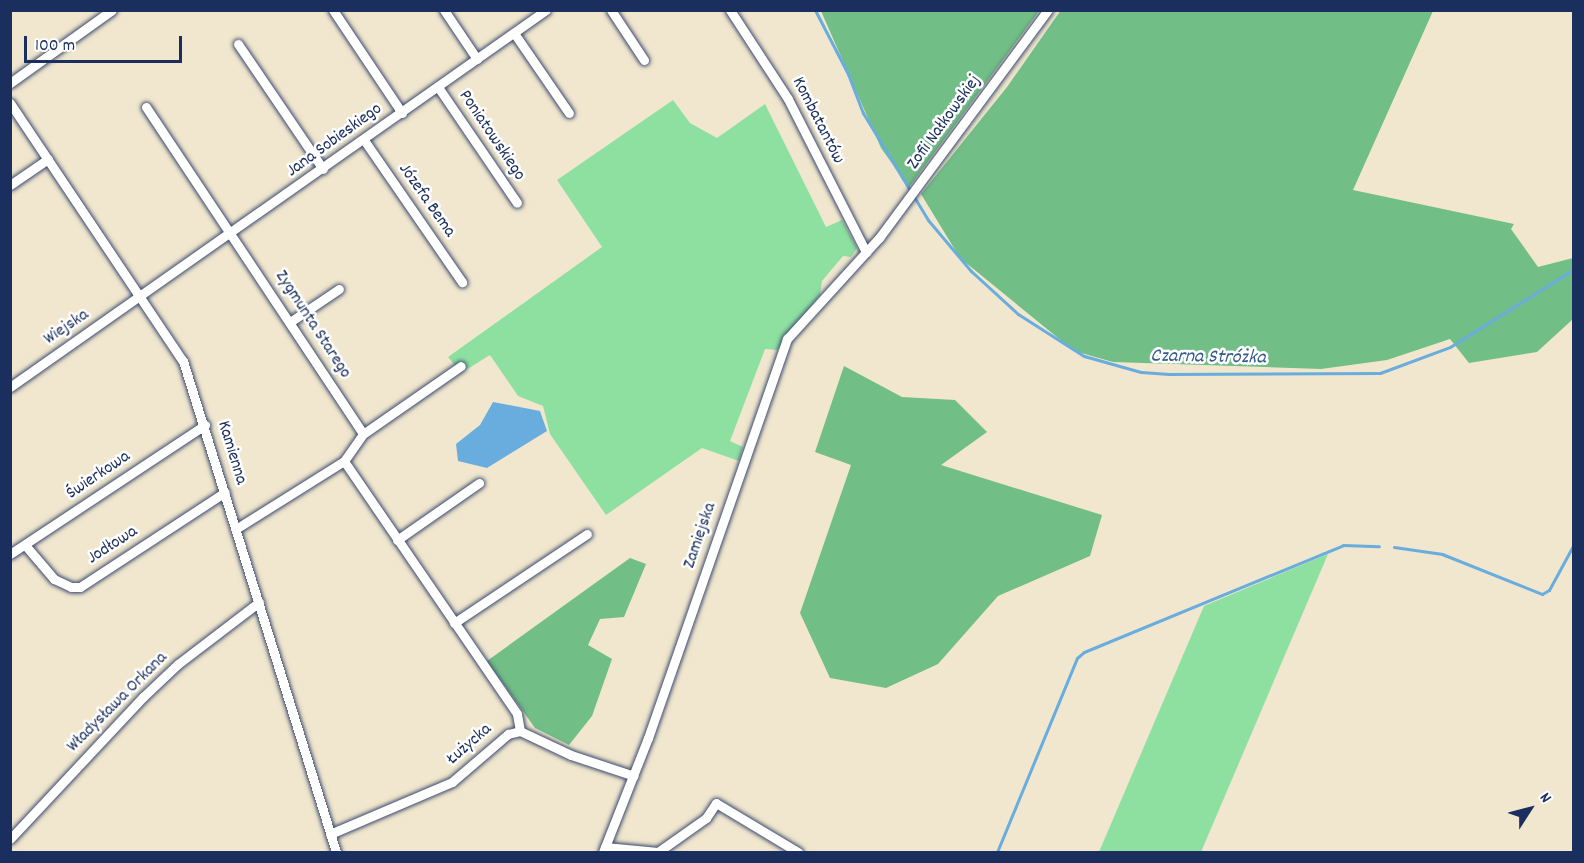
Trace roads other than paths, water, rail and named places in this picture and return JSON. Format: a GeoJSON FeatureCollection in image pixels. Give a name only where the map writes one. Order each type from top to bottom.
{"type":"FeatureCollection","features":[{"type":"Feature","properties":{"kind":"street"},"geometry":{"type":"LineString","coordinates":[[10,83],[112,10]]}},
{"type":"Feature","properties":{"kind":"street"},"geometry":{"type":"LineString","coordinates":[[333,10],[402,113]]}},
{"type":"Feature","properties":{"kind":"street"},"geometry":{"type":"LineString","coordinates":[[444,10],[477,59]]}},
{"type":"Feature","properties":{"kind":"street","name":"Jana Sobieskiego"},"geometry":{"type":"LineString","coordinates":[[143,297],[546,10]]}},
{"type":"Feature","properties":{"kind":"street"},"geometry":{"type":"LineString","coordinates":[[611,10],[644,60]]}},
{"type":"Feature","properties":{"kind":"street","name":"Kombatantów"},"geometry":{"type":"LineString","coordinates":[[729,10],[788,99],[866,252]]}},
{"type":"Feature","properties":{"kind":"street","name":"Zofii Nałkowskiej"},"geometry":{"type":"LineString","coordinates":[[866,252],[911,196],[1048,10]]}},
{"type":"Feature","properties":{"kind":"street"},"geometry":{"type":"LineString","coordinates":[[514,33],[569,113]]}},
{"type":"Feature","properties":{"kind":"street"},"geometry":{"type":"LineString","coordinates":[[238,44],[323,169]]}},
{"type":"Feature","properties":{"kind":"street","name":"Poniatowskiego"},"geometry":{"type":"LineString","coordinates":[[438,87],[517,203]]}},
{"type":"Feature","properties":{"kind":"street","name":"Kamienna"},"geometry":{"type":"LineString","coordinates":[[10,103],[143,297],[183,361],[205,425],[336,852]]}},
{"type":"Feature","properties":{"kind":"street","name":"Zygmunta Starego"},"geometry":{"type":"LineString","coordinates":[[146,107],[233,234],[363,434]]}},
{"type":"Feature","properties":{"kind":"street","name":"Józefa Bema"},"geometry":{"type":"LineString","coordinates":[[364,140],[462,282]]}},
{"type":"Feature","properties":{"kind":"street"},"geometry":{"type":"LineString","coordinates":[[10,185],[48,159]]}},
{"type":"Feature","properties":{"kind":"street","name":"Zamiejska"},"geometry":{"type":"LineString","coordinates":[[604,850],[634,776],[781,353],[796,327],[866,252]]}},
{"type":"Feature","properties":{"kind":"street"},"geometry":{"type":"LineString","coordinates":[[290,322],[339,289]]}},
{"type":"Feature","properties":{"kind":"street","name":"Wiejska"},"geometry":{"type":"LineString","coordinates":[[10,387],[143,297]]}},
{"type":"Feature","properties":{"kind":"street"},"geometry":{"type":"LineString","coordinates":[[237,528],[344,461],[363,434],[461,366]]}},
{"type":"Feature","properties":{"kind":"street","name":"Świerkowa"},"geometry":{"type":"LineString","coordinates":[[10,554],[205,425]]}},
{"type":"Feature","properties":{"kind":"street"},"geometry":{"type":"LineString","coordinates":[[344,461],[517,714],[520,731]]}},
{"type":"Feature","properties":{"kind":"street"},"geometry":{"type":"LineString","coordinates":[[396,540],[479,483]]}},
{"type":"Feature","properties":{"kind":"street","name":"Jodłowa"},"geometry":{"type":"LineString","coordinates":[[25,545],[54,579],[71,587],[80,587],[225,492]]}},
{"type":"Feature","properties":{"kind":"street"},"geometry":{"type":"LineString","coordinates":[[454,623],[587,534]]}},
{"type":"Feature","properties":{"kind":"street","name":"Władysława Orkana"},"geometry":{"type":"LineString","coordinates":[[10,839],[143,696],[178,664],[259,602]]}},
{"type":"Feature","properties":{"kind":"street","name":"Łużycka"},"geometry":{"type":"LineString","coordinates":[[330,834],[452,782],[508,734],[520,731],[571,755],[634,776]]}},
{"type":"Feature","properties":{"kind":"street"},"geometry":{"type":"LineString","coordinates":[[604,850],[658,852],[706,818],[716,803],[798,852]]}},
{"type":"Feature","properties":{"kind":"water"},"geometry":{"type":"Polygon","coordinates":[[[493,402],[540,411],[547,431],[487,468],[458,461],[456,444],[480,425],[493,402]]]}},
{"type":"Feature","properties":{"kind":"waterway","name":"Czarna Stróżka"},"geometry":{"type":"LineString","coordinates":[[815,10],[848,74],[863,113],[928,220],[971,271],[1018,314],[1084,356],[1141,372],[1169,374],[1380,373],[1450,347],[1574,269]]}},
{"type":"Feature","properties":{"kind":"waterway"},"geometry":{"type":"LineString","coordinates":[[1394,547],[1442,554],[1542,594],[1549,590],[1574,544]]}},
{"type":"Feature","properties":{"kind":"waterway"},"geometry":{"type":"LineString","coordinates":[[997,852],[1077,658],[1084,652],[1343,545],[1379,546]]}}]}
